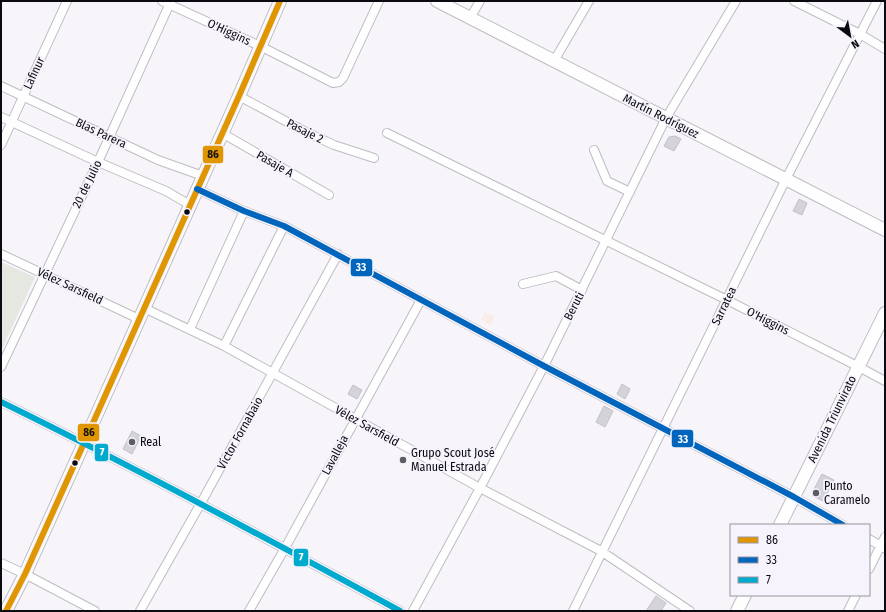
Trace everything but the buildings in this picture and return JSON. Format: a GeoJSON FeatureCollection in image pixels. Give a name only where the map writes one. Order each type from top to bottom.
{"type":"FeatureCollection","features":[{"type":"Feature","properties":{"kind":"street","name":"Lafinur"},"geometry":{"type":"LineString","coordinates":[[1,145],[67,1]]}},
{"type":"Feature","properties":{"kind":"street"},"geometry":{"type":"LineString","coordinates":[[6,611],[25,574],[84,443],[280,1]]}},
{"type":"Feature","properties":{"kind":"street","name":"O'Higgins"},"geometry":{"type":"LineString","coordinates":[[168,2],[333,83],[339,82],[343,78],[379,1]]}},
{"type":"Feature","properties":{"kind":"street","name":"Martín Rodríguez"},"geometry":{"type":"LineString","coordinates":[[437,1],[885,230]]}},
{"type":"Feature","properties":{"kind":"street"},"geometry":{"type":"LineString","coordinates":[[470,18],[480,1]]}},
{"type":"Feature","properties":{"kind":"street"},"geometry":{"type":"LineString","coordinates":[[554,60],[589,1]]}},
{"type":"Feature","properties":{"kind":"street","name":"Beruti"},"geometry":{"type":"LineString","coordinates":[[413,611],[544,366],[666,118],[736,1]]}},
{"type":"Feature","properties":{"kind":"street"},"geometry":{"type":"LineString","coordinates":[[794,1],[860,34],[885,50]]}},
{"type":"Feature","properties":{"kind":"street","name":"Sarratea"},"geometry":{"type":"LineString","coordinates":[[573,611],[601,551],[664,429],[786,179],[876,1]]}},
{"type":"Feature","properties":{"kind":"street","name":"20 de Julio"},"geometry":{"type":"LineString","coordinates":[[1,367],[98,162],[168,2]]}},
{"type":"Feature","properties":{"kind":"street","name":"Blas Parera"},"geometry":{"type":"LineString","coordinates":[[1,86],[158,160],[203,176]]}},
{"type":"Feature","properties":{"kind":"street","name":"Pasaje 2"},"geometry":{"type":"LineString","coordinates":[[239,96],[313,136],[334,145],[374,158]]}},
{"type":"Feature","properties":{"kind":"street"},"geometry":{"type":"LineString","coordinates":[[1,117],[98,162],[166,191],[190,205]]}},
{"type":"Feature","properties":{"kind":"street","name":"O'Higgins"},"geometry":{"type":"LineString","coordinates":[[387,132],[606,242],[727,300],[885,381]]}},
{"type":"Feature","properties":{"kind":"street","name":"Pasaje A"},"geometry":{"type":"LineString","coordinates":[[222,133],[329,195]]}},
{"type":"Feature","properties":{"kind":"street"},"geometry":{"type":"LineString","coordinates":[[594,150],[607,181],[630,192]]}},
{"type":"Feature","properties":{"kind":"street"},"geometry":{"type":"LineString","coordinates":[[197,189],[244,211],[284,226],[338,254],[544,366],[794,497],[841,524]]}},
{"type":"Feature","properties":{"kind":"street"},"geometry":{"type":"LineString","coordinates":[[190,329],[244,211]]}},
{"type":"Feature","properties":{"kind":"street"},"geometry":{"type":"LineString","coordinates":[[224,346],[284,226]]}},
{"type":"Feature","properties":{"kind":"street","name":"Vélez Sarsfield"},"geometry":{"type":"LineString","coordinates":[[1,254],[139,319]]}},
{"type":"Feature","properties":{"kind":"street","name":"Víctor Fornabaio"},"geometry":{"type":"LineString","coordinates":[[140,611],[202,503],[338,254]]}},
{"type":"Feature","properties":{"kind":"street"},"geometry":{"type":"LineString","coordinates":[[523,284],[556,276],[582,290]]}},
{"type":"Feature","properties":{"kind":"street","name":"Lavalleja"},"geometry":{"type":"LineString","coordinates":[[249,611],[421,300]]}},
{"type":"Feature","properties":{"kind":"street","name":"Vélez Sarsfield"},"geometry":{"type":"LineString","coordinates":[[144,308],[224,346],[272,374],[480,488],[601,551],[690,611]]}},
{"type":"Feature","properties":{"kind":"street","name":"Avenida Triunvirato"},"geometry":{"type":"LineString","coordinates":[[780,524],[885,313]]}},
{"type":"Feature","properties":{"kind":"street"},"geometry":{"type":"LineString","coordinates":[[1,402],[202,503],[400,611]]}},
{"type":"Feature","properties":{"kind":"street"},"geometry":{"type":"LineString","coordinates":[[870,567],[883,547],[885,537]]}},
{"type":"Feature","properties":{"kind":"street"},"geometry":{"type":"LineString","coordinates":[[870,540],[883,547]]}},
{"type":"Feature","properties":{"kind":"street"},"geometry":{"type":"LineString","coordinates":[[1,562],[95,611]]}},
{"type":"Feature","properties":{"kind":"street"},"geometry":{"type":"LineString","coordinates":[[737,611],[744,596]]}},
{"type":"Feature","properties":{"kind":"street"},"geometry":{"type":"LineString","coordinates":[[848,611],[856,596]]}},
{"type":"Feature","properties":{"kind":"shaded area"},"geometry":{"type":"Polygon","coordinates":[[[1,262],[35,277],[1,351],[1,262]]]}},
{"type":"Feature","properties":{"kind":"shaded area"},"geometry":{"type":"Polygon","coordinates":[[[485,312],[495,317],[491,325],[481,320],[485,312]]]}},
{"type":"Feature","properties":{"kind":"transit line","name":"86"},"geometry":{"type":"LineString","coordinates":[[6,611],[25,574],[84,443],[280,1]]}},
{"type":"Feature","properties":{"kind":"transit line","name":"33"},"geometry":{"type":"LineString","coordinates":[[197,189],[244,211],[284,226],[544,366],[794,497],[841,524]]}},
{"type":"Feature","properties":{"kind":"transit line","name":"7"},"geometry":{"type":"LineString","coordinates":[[1,402],[202,504],[400,611]]}},
{"type":"Feature","properties":{"kind":"place","name":"Real"},"geometry":{"type":"Point","coordinates":[132,442]}},
{"type":"Feature","properties":{"kind":"place","name":"Grupo Scout José Manuel Estrada"},"geometry":{"type":"Point","coordinates":[403,460]}},
{"type":"Feature","properties":{"kind":"place","name":"Punto Caramelo"},"geometry":{"type":"Point","coordinates":[816,493]}}]}
